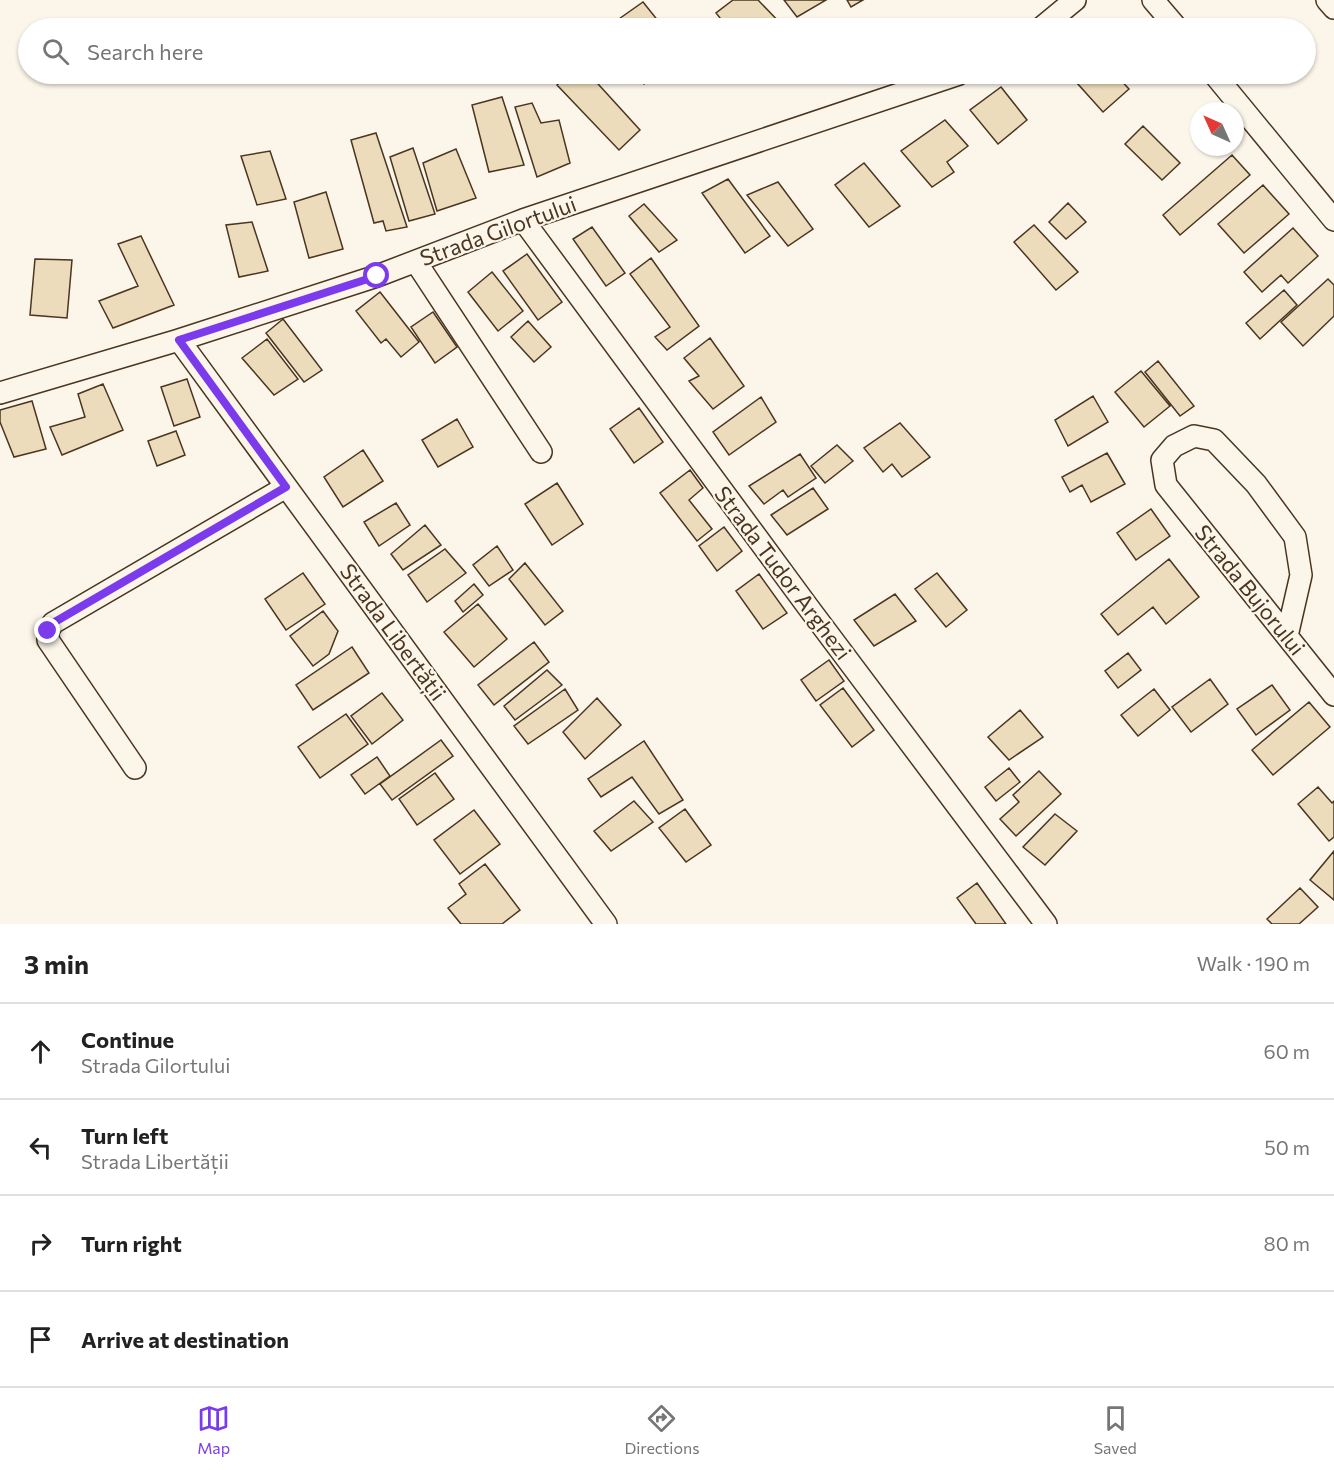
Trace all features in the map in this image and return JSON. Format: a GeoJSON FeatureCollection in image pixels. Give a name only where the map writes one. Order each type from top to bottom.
{"type":"FeatureCollection","features":[{"type":"Feature","properties":{"kind":"street"},"geometry":{"type":"LineString","coordinates":[[1053,18],[1075,0]]}},
{"type":"Feature","properties":{"kind":"street"},"geometry":{"type":"LineString","coordinates":[[1153,0],[1168,18]]}},
{"type":"Feature","properties":{"kind":"street"},"geometry":{"type":"LineString","coordinates":[[1328,0],[1334,8]]}},
{"type":"Feature","properties":{"kind":"street","name":"Strada Gilortului"},"geometry":{"type":"LineString","coordinates":[[0,393],[179,340],[416,262],[523,220],[930,84]]}},
{"type":"Feature","properties":{"kind":"street"},"geometry":{"type":"LineString","coordinates":[[1222,84],[1334,220]]}},
{"type":"Feature","properties":{"kind":"street","name":"Strada Tudor Arghezi"},"geometry":{"type":"LineString","coordinates":[[523,220],[808,607],[1046,924]]}},
{"type":"Feature","properties":{"kind":"street"},"geometry":{"type":"LineString","coordinates":[[416,262],[541,452]]}},
{"type":"Feature","properties":{"kind":"street","name":"Strada Libertății"},"geometry":{"type":"LineString","coordinates":[[179,340],[606,924]]}},
{"type":"Feature","properties":{"kind":"street","name":"Strada Bujorului"},"geometry":{"type":"LineString","coordinates":[[1287,636],[1301,575],[1295,537],[1256,483],[1214,440],[1194,436],[1174,447],[1162,460],[1166,484],[1287,636],[1334,695]]}},
{"type":"Feature","properties":{"kind":"street"},"geometry":{"type":"LineString","coordinates":[[135,768],[48,640],[48,631],[53,623],[286,487]]}},
{"type":"Feature","properties":{"kind":"building"},"geometry":{"type":"Polygon","coordinates":[[[733,0],[758,0],[775,18],[720,18],[716,13],[733,0]]]}},
{"type":"Feature","properties":{"kind":"building"},"geometry":{"type":"Polygon","coordinates":[[[784,0],[826,0],[797,17],[784,0]]]}},
{"type":"Feature","properties":{"kind":"building"},"geometry":{"type":"Polygon","coordinates":[[[847,0],[863,0],[851,7],[847,0]]]}},
{"type":"Feature","properties":{"kind":"building"},"geometry":{"type":"Polygon","coordinates":[[[643,2],[656,18],[620,18],[643,2]]]}},
{"type":"Feature","properties":{"kind":"building"},"geometry":{"type":"Polygon","coordinates":[[[598,84],[640,130],[619,150],[557,85],[598,84]]]}},
{"type":"Feature","properties":{"kind":"building"},"geometry":{"type":"Polygon","coordinates":[[[1078,84],[1124,84],[1129,89],[1103,112],[1078,84]]]}},
{"type":"Feature","properties":{"kind":"building"},"geometry":{"type":"Polygon","coordinates":[[[1001,87],[1027,120],[998,144],[970,110],[1001,87]]]}},
{"type":"Feature","properties":{"kind":"building"},"geometry":{"type":"Polygon","coordinates":[[[502,97],[524,165],[489,172],[472,105],[502,97]]]}},
{"type":"Feature","properties":{"kind":"building"},"geometry":{"type":"Polygon","coordinates":[[[532,103],[541,123],[559,120],[570,163],[537,177],[515,107],[532,103]]]}},
{"type":"Feature","properties":{"kind":"building"},"geometry":{"type":"Polygon","coordinates":[[[945,120],[968,146],[947,162],[954,172],[932,187],[901,151],[945,120]]]}},
{"type":"Feature","properties":{"kind":"building"},"geometry":{"type":"Polygon","coordinates":[[[1143,126],[1180,163],[1162,180],[1125,144],[1143,126]]]}},
{"type":"Feature","properties":{"kind":"building"},"geometry":{"type":"Polygon","coordinates":[[[376,133],[407,227],[386,231],[383,221],[374,223],[351,140],[376,133]]]}},
{"type":"Feature","properties":{"kind":"building"},"geometry":{"type":"Polygon","coordinates":[[[413,148],[435,214],[409,221],[390,157],[413,148]]]}},
{"type":"Feature","properties":{"kind":"building"},"geometry":{"type":"Polygon","coordinates":[[[456,149],[476,198],[437,211],[423,163],[456,149]]]}},
{"type":"Feature","properties":{"kind":"building"},"geometry":{"type":"Polygon","coordinates":[[[270,151],[286,199],[257,205],[241,156],[270,151]]]}},
{"type":"Feature","properties":{"kind":"building"},"geometry":{"type":"Polygon","coordinates":[[[1231,156],[1250,175],[1180,235],[1163,215],[1231,156]]]}},
{"type":"Feature","properties":{"kind":"building"},"geometry":{"type":"Polygon","coordinates":[[[864,163],[900,206],[869,227],[835,185],[864,163]]]}},
{"type":"Feature","properties":{"kind":"building"},"geometry":{"type":"Polygon","coordinates":[[[728,179],[770,236],[745,253],[702,193],[728,179]]]}},
{"type":"Feature","properties":{"kind":"building"},"geometry":{"type":"Polygon","coordinates":[[[778,182],[813,229],[788,246],[747,195],[778,182]]]}},
{"type":"Feature","properties":{"kind":"building"},"geometry":{"type":"Polygon","coordinates":[[[1263,185],[1289,214],[1244,253],[1218,224],[1263,185]]]}},
{"type":"Feature","properties":{"kind":"building"},"geometry":{"type":"Polygon","coordinates":[[[326,192],[343,249],[309,258],[294,202],[326,192]]]}},
{"type":"Feature","properties":{"kind":"building"},"geometry":{"type":"Polygon","coordinates":[[[1068,203],[1086,222],[1066,239],[1049,222],[1068,203]]]}},
{"type":"Feature","properties":{"kind":"building"},"geometry":{"type":"Polygon","coordinates":[[[644,204],[677,240],[659,252],[629,216],[644,204]]]}},
{"type":"Feature","properties":{"kind":"building"},"geometry":{"type":"Polygon","coordinates":[[[252,222],[268,271],[239,277],[226,225],[252,222]]]}},
{"type":"Feature","properties":{"kind":"building"},"geometry":{"type":"Polygon","coordinates":[[[1034,225],[1078,272],[1056,290],[1014,242],[1034,225]]]}},
{"type":"Feature","properties":{"kind":"building"},"geometry":{"type":"Polygon","coordinates":[[[592,227],[625,273],[606,286],[573,239],[592,227]]]}},
{"type":"Feature","properties":{"kind":"building"},"geometry":{"type":"Polygon","coordinates":[[[1293,228],[1318,256],[1288,283],[1281,275],[1262,292],[1244,272],[1293,228]]]}},
{"type":"Feature","properties":{"kind":"building"},"geometry":{"type":"Polygon","coordinates":[[[141,236],[174,305],[113,328],[99,301],[138,286],[118,244],[141,236]]]}},
{"type":"Feature","properties":{"kind":"building"},"geometry":{"type":"Polygon","coordinates":[[[527,254],[562,302],[538,320],[503,271],[527,254]]]}},
{"type":"Feature","properties":{"kind":"building"},"geometry":{"type":"Polygon","coordinates":[[[651,258],[699,326],[667,350],[655,337],[670,327],[630,274],[651,258]]]}},
{"type":"Feature","properties":{"kind":"building"},"geometry":{"type":"Polygon","coordinates":[[[35,259],[72,260],[67,318],[30,315],[35,259]]]}},
{"type":"Feature","properties":{"kind":"building"},"geometry":{"type":"Polygon","coordinates":[[[492,272],[523,311],[498,331],[468,292],[492,272]]]}},
{"type":"Feature","properties":{"kind":"building"},"geometry":{"type":"Polygon","coordinates":[[[1328,279],[1334,285],[1334,316],[1303,346],[1281,322],[1328,279]]]}},
{"type":"Feature","properties":{"kind":"building"},"geometry":{"type":"Polygon","coordinates":[[[1284,290],[1297,305],[1260,339],[1246,323],[1284,290]]]}},
{"type":"Feature","properties":{"kind":"building"},"geometry":{"type":"Polygon","coordinates":[[[380,292],[419,342],[401,357],[386,339],[381,343],[356,311],[380,292]]]}},
{"type":"Feature","properties":{"kind":"building"},"geometry":{"type":"Polygon","coordinates":[[[433,312],[457,347],[435,363],[411,327],[433,312]]]}},
{"type":"Feature","properties":{"kind":"building"},"geometry":{"type":"Polygon","coordinates":[[[283,319],[322,370],[304,382],[266,333],[283,319]]]}},
{"type":"Feature","properties":{"kind":"building"},"geometry":{"type":"Polygon","coordinates":[[[528,321],[551,347],[534,362],[511,337],[528,321]]]}},
{"type":"Feature","properties":{"kind":"building"},"geometry":{"type":"Polygon","coordinates":[[[710,338],[744,386],[713,409],[689,381],[699,376],[684,358],[710,338]]]}},
{"type":"Feature","properties":{"kind":"building"},"geometry":{"type":"Polygon","coordinates":[[[267,339],[298,379],[274,395],[242,358],[267,339]]]}},
{"type":"Feature","properties":{"kind":"building"},"geometry":{"type":"Polygon","coordinates":[[[1158,361],[1194,406],[1180,416],[1145,372],[1158,361]]]}},
{"type":"Feature","properties":{"kind":"building"},"geometry":{"type":"Polygon","coordinates":[[[1141,371],[1170,406],[1144,427],[1115,392],[1141,371]]]}},
{"type":"Feature","properties":{"kind":"building"},"geometry":{"type":"Polygon","coordinates":[[[187,379],[200,417],[174,426],[161,387],[187,379]]]}},
{"type":"Feature","properties":{"kind":"building"},"geometry":{"type":"Polygon","coordinates":[[[103,384],[123,430],[62,455],[50,427],[85,417],[78,394],[103,384]]]}},
{"type":"Feature","properties":{"kind":"building"},"geometry":{"type":"Polygon","coordinates":[[[1093,396],[1108,422],[1068,446],[1055,420],[1093,396]]]}},
{"type":"Feature","properties":{"kind":"building"},"geometry":{"type":"Polygon","coordinates":[[[761,397],[776,422],[729,455],[713,432],[761,397]]]}},
{"type":"Feature","properties":{"kind":"building"},"geometry":{"type":"Polygon","coordinates":[[[32,401],[46,449],[14,457],[0,422],[0,410],[32,401]]]}},
{"type":"Feature","properties":{"kind":"building"},"geometry":{"type":"Polygon","coordinates":[[[639,408],[663,442],[634,463],[610,429],[639,408]]]}},
{"type":"Feature","properties":{"kind":"building"},"geometry":{"type":"Polygon","coordinates":[[[457,419],[473,447],[438,467],[422,440],[457,419]]]}},
{"type":"Feature","properties":{"kind":"building"},"geometry":{"type":"Polygon","coordinates":[[[900,423],[930,457],[902,477],[892,464],[883,472],[864,448],[900,423]]]}},
{"type":"Feature","properties":{"kind":"building"},"geometry":{"type":"Polygon","coordinates":[[[176,431],[185,455],[157,466],[148,441],[176,431]]]}},
{"type":"Feature","properties":{"kind":"building"},"geometry":{"type":"Polygon","coordinates":[[[837,445],[853,461],[825,483],[811,466],[837,445]]]}},
{"type":"Feature","properties":{"kind":"building"},"geometry":{"type":"Polygon","coordinates":[[[363,450],[383,481],[343,507],[324,477],[363,450]]]}},
{"type":"Feature","properties":{"kind":"building"},"geometry":{"type":"Polygon","coordinates":[[[1107,453],[1125,484],[1091,502],[1082,485],[1070,492],[1062,477],[1107,453]]]}},
{"type":"Feature","properties":{"kind":"building"},"geometry":{"type":"Polygon","coordinates":[[[800,454],[816,478],[788,497],[783,490],[764,504],[749,486],[800,454]]]}},
{"type":"Feature","properties":{"kind":"building"},"geometry":{"type":"Polygon","coordinates":[[[690,470],[703,488],[689,500],[712,529],[697,541],[660,493],[690,470]]]}},
{"type":"Feature","properties":{"kind":"building"},"geometry":{"type":"Polygon","coordinates":[[[557,483],[583,524],[552,545],[525,504],[557,483]]]}},
{"type":"Feature","properties":{"kind":"building"},"geometry":{"type":"Polygon","coordinates":[[[813,488],[828,509],[787,535],[771,515],[813,488]]]}},
{"type":"Feature","properties":{"kind":"building"},"geometry":{"type":"Polygon","coordinates":[[[396,503],[410,525],[379,546],[364,522],[396,503]]]}},
{"type":"Feature","properties":{"kind":"building"},"geometry":{"type":"Polygon","coordinates":[[[1151,509],[1170,536],[1136,560],[1117,533],[1151,509]]]}},
{"type":"Feature","properties":{"kind":"building"},"geometry":{"type":"Polygon","coordinates":[[[425,525],[441,545],[403,570],[391,554],[425,525]]]}},
{"type":"Feature","properties":{"kind":"building"},"geometry":{"type":"Polygon","coordinates":[[[724,527],[742,551],[717,571],[699,546],[724,527]]]}},
{"type":"Feature","properties":{"kind":"building"},"geometry":{"type":"Polygon","coordinates":[[[497,546],[513,570],[489,586],[473,565],[497,546]]]}},
{"type":"Feature","properties":{"kind":"building"},"geometry":{"type":"Polygon","coordinates":[[[445,549],[466,573],[427,602],[408,575],[445,549]]]}},
{"type":"Feature","properties":{"kind":"building"},"geometry":{"type":"Polygon","coordinates":[[[1169,559],[1199,597],[1166,624],[1153,607],[1118,635],[1101,614],[1169,559]]]}},
{"type":"Feature","properties":{"kind":"building"},"geometry":{"type":"Polygon","coordinates":[[[525,563],[563,611],[545,625],[509,579],[525,563]]]}},
{"type":"Feature","properties":{"kind":"building"},"geometry":{"type":"Polygon","coordinates":[[[303,573],[325,604],[286,630],[265,599],[303,573]]]}},
{"type":"Feature","properties":{"kind":"building"},"geometry":{"type":"Polygon","coordinates":[[[937,573],[967,610],[946,627],[915,589],[937,573]]]}},
{"type":"Feature","properties":{"kind":"building"},"geometry":{"type":"Polygon","coordinates":[[[759,574],[787,613],[763,629],[736,591],[759,574]]]}},
{"type":"Feature","properties":{"kind":"building"},"geometry":{"type":"Polygon","coordinates":[[[474,584],[483,595],[463,612],[455,601],[474,584]]]}},
{"type":"Feature","properties":{"kind":"building"},"geometry":{"type":"Polygon","coordinates":[[[895,594],[916,621],[874,646],[854,620],[895,594]]]}},
{"type":"Feature","properties":{"kind":"building"},"geometry":{"type":"Polygon","coordinates":[[[478,604],[507,639],[474,667],[444,632],[478,604]]]}},
{"type":"Feature","properties":{"kind":"building"},"geometry":{"type":"Polygon","coordinates":[[[323,611],[338,631],[329,654],[313,666],[290,636],[323,611]]]}},
{"type":"Feature","properties":{"kind":"building"},"geometry":{"type":"Polygon","coordinates":[[[534,642],[549,662],[494,705],[478,685],[534,642]]]}},
{"type":"Feature","properties":{"kind":"building"},"geometry":{"type":"Polygon","coordinates":[[[352,647],[369,673],[313,710],[296,685],[352,647]]]}},
{"type":"Feature","properties":{"kind":"building"},"geometry":{"type":"Polygon","coordinates":[[[1128,653],[1141,670],[1118,688],[1105,671],[1128,653]]]}},
{"type":"Feature","properties":{"kind":"building"},"geometry":{"type":"Polygon","coordinates":[[[829,660],[844,681],[816,701],[801,680],[829,660]]]}},
{"type":"Feature","properties":{"kind":"building"},"geometry":{"type":"Polygon","coordinates":[[[547,670],[562,685],[515,720],[504,706],[547,670]]]}},
{"type":"Feature","properties":{"kind":"building"},"geometry":{"type":"Polygon","coordinates":[[[1210,679],[1228,704],[1191,732],[1172,707],[1210,679]]]}},
{"type":"Feature","properties":{"kind":"building"},"geometry":{"type":"Polygon","coordinates":[[[1272,685],[1290,710],[1256,735],[1237,709],[1272,685]]]}},
{"type":"Feature","properties":{"kind":"building"},"geometry":{"type":"Polygon","coordinates":[[[843,688],[874,730],[852,747],[820,705],[843,688]]]}},
{"type":"Feature","properties":{"kind":"building"},"geometry":{"type":"Polygon","coordinates":[[[565,689],[578,710],[528,744],[514,726],[565,689]]]}},
{"type":"Feature","properties":{"kind":"building"},"geometry":{"type":"Polygon","coordinates":[[[1154,689],[1170,710],[1138,736],[1121,715],[1154,689]]]}},
{"type":"Feature","properties":{"kind":"building"},"geometry":{"type":"Polygon","coordinates":[[[382,693],[403,720],[372,744],[351,716],[382,693]]]}},
{"type":"Feature","properties":{"kind":"building"},"geometry":{"type":"Polygon","coordinates":[[[597,698],[621,725],[585,759],[563,732],[597,698]]]}},
{"type":"Feature","properties":{"kind":"building"},"geometry":{"type":"Polygon","coordinates":[[[1309,702],[1330,727],[1273,775],[1252,750],[1309,702]]]}},
{"type":"Feature","properties":{"kind":"building"},"geometry":{"type":"Polygon","coordinates":[[[1020,710],[1043,737],[1009,760],[988,737],[1020,710]]]}},
{"type":"Feature","properties":{"kind":"building"},"geometry":{"type":"Polygon","coordinates":[[[346,714],[368,744],[320,778],[298,747],[346,714]]]}},
{"type":"Feature","properties":{"kind":"building"},"geometry":{"type":"Polygon","coordinates":[[[441,740],[453,756],[392,800],[380,784],[441,740]]]}},
{"type":"Feature","properties":{"kind":"building"},"geometry":{"type":"Polygon","coordinates":[[[644,741],[683,800],[659,814],[632,777],[601,797],[588,779],[644,741]]]}},
{"type":"Feature","properties":{"kind":"building"},"geometry":{"type":"Polygon","coordinates":[[[377,757],[390,776],[365,794],[351,775],[377,757]]]}},
{"type":"Feature","properties":{"kind":"building"},"geometry":{"type":"Polygon","coordinates":[[[1009,768],[1020,782],[996,801],[985,787],[1009,768]]]}},
{"type":"Feature","properties":{"kind":"building"},"geometry":{"type":"Polygon","coordinates":[[[1039,771],[1061,794],[1016,836],[1000,819],[1019,802],[1013,795],[1039,771]]]}},
{"type":"Feature","properties":{"kind":"building"},"geometry":{"type":"Polygon","coordinates":[[[435,773],[454,799],[417,825],[399,799],[435,773]]]}},
{"type":"Feature","properties":{"kind":"building"},"geometry":{"type":"Polygon","coordinates":[[[1318,787],[1332,803],[1334,801],[1334,837],[1329,841],[1298,804],[1318,787]]]}},
{"type":"Feature","properties":{"kind":"building"},"geometry":{"type":"Polygon","coordinates":[[[634,801],[653,822],[611,851],[594,831],[634,801]]]}},
{"type":"Feature","properties":{"kind":"building"},"geometry":{"type":"Polygon","coordinates":[[[685,809],[711,845],[686,862],[659,828],[685,809]]]}},
{"type":"Feature","properties":{"kind":"building"},"geometry":{"type":"Polygon","coordinates":[[[474,810],[500,844],[460,874],[434,840],[474,810]]]}},
{"type":"Feature","properties":{"kind":"building"},"geometry":{"type":"Polygon","coordinates":[[[1055,814],[1077,831],[1045,865],[1023,847],[1055,814]]]}},
{"type":"Feature","properties":{"kind":"building"},"geometry":{"type":"Polygon","coordinates":[[[1334,851],[1334,900],[1310,880],[1334,851]]]}},
{"type":"Feature","properties":{"kind":"building"},"geometry":{"type":"Polygon","coordinates":[[[485,864],[520,910],[502,924],[461,924],[448,908],[466,894],[459,884],[485,864]]]}},
{"type":"Feature","properties":{"kind":"building"},"geometry":{"type":"Polygon","coordinates":[[[977,883],[1006,924],[976,924],[957,898],[977,883]]]}},
{"type":"Feature","properties":{"kind":"building"},"geometry":{"type":"Polygon","coordinates":[[[1300,888],[1318,907],[1299,924],[1272,924],[1267,919],[1300,888]]]}},
{"type":"Feature","properties":{"kind":"route"},"geometry":{"type":"LineString","coordinates":[[48,631],[53,623],[286,487],[179,340],[377,276]]}}]}
